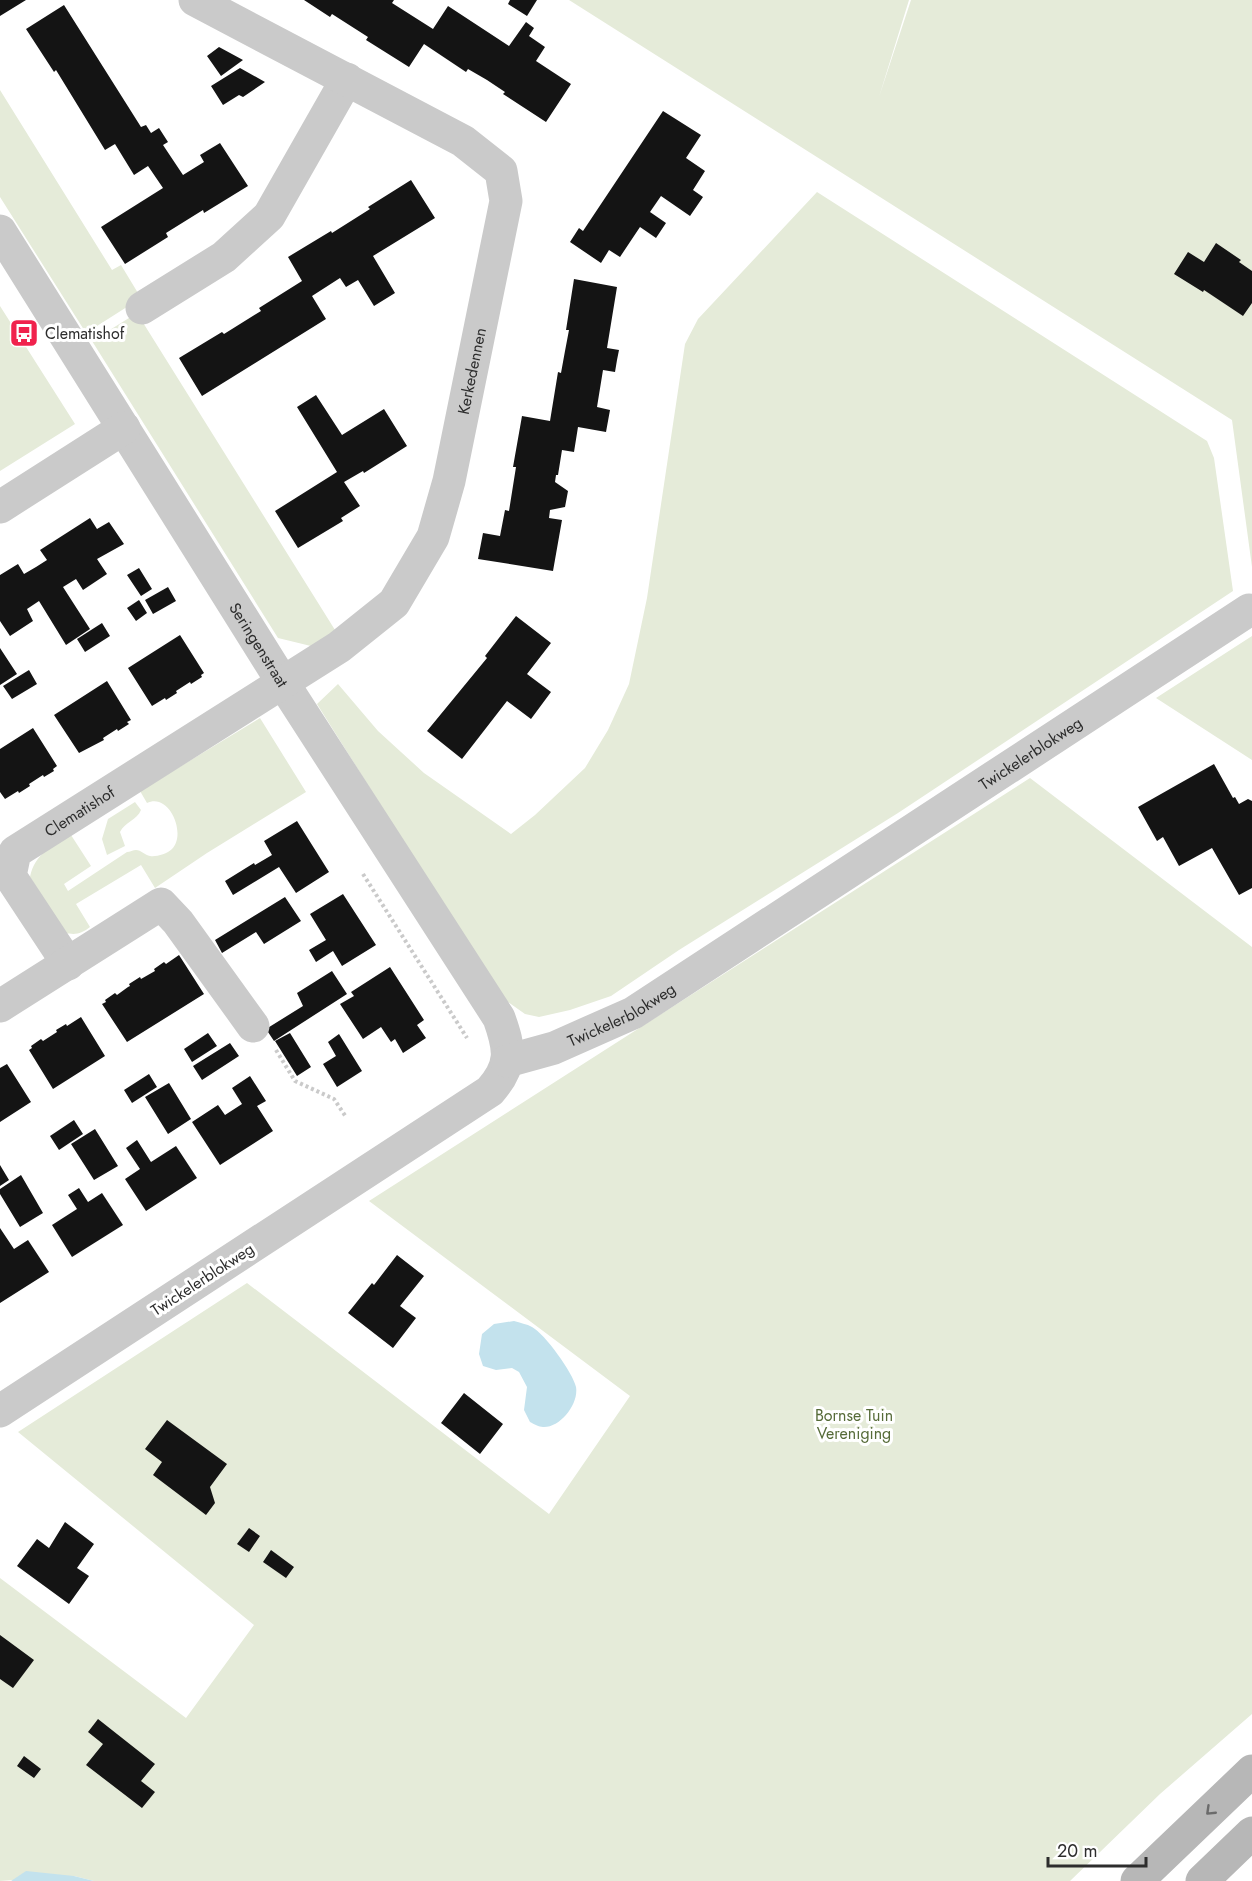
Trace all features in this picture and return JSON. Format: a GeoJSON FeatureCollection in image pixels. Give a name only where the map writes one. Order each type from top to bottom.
{"type":"FeatureCollection","features":[{"type":"Feature","properties":{"kind":"main road"},"geometry":{"type":"LineString","coordinates":[[1137,1881],[1252,1771]]}},
{"type":"Feature","properties":{"kind":"main road"},"geometry":{"type":"LineString","coordinates":[[1202,1881],[1252,1833]]}},
{"type":"Feature","properties":{"kind":"street","name":"Kerkedennen"},"geometry":{"type":"LineString","coordinates":[[195,0],[463,141],[501,171],[506,201],[449,481],[433,537],[394,603],[339,647],[283,683]]}},
{"type":"Feature","properties":{"kind":"street"},"geometry":{"type":"LineString","coordinates":[[142,308],[224,257],[269,216],[347,79]]}},
{"type":"Feature","properties":{"kind":"street","name":"Seringenstraat"},"geometry":{"type":"LineString","coordinates":[[0,231],[283,683],[499,1018],[508,1044],[507,1061]]}},
{"type":"Feature","properties":{"kind":"street"},"geometry":{"type":"LineString","coordinates":[[0,507],[124,428]]}},
{"type":"Feature","properties":{"kind":"street","name":"Twickelerblokweg"},"geometry":{"type":"LineString","coordinates":[[0,1411],[490,1091],[501,1078],[507,1061],[554,1048],[633,1012],[1249,610]]}},
{"type":"Feature","properties":{"kind":"street","name":"Clematishof"},"geometry":{"type":"LineString","coordinates":[[68,964],[10,876],[15,852],[283,683]]}},
{"type":"Feature","properties":{"kind":"street"},"geometry":{"type":"LineString","coordinates":[[0,1006],[161,904],[178,922],[253,1026]]}},
{"type":"Feature","properties":{"kind":"path"},"geometry":{"type":"LineString","coordinates":[[253,1026],[272,1044],[295,1081],[334,1099],[346,1117]]}},
{"type":"Feature","properties":{"kind":"green space"},"geometry":{"type":"Polygon","coordinates":[[[569,0],[909,0],[879,97],[911,0],[1252,0],[1252,567],[1232,420],[569,0]]]}},
{"type":"Feature","properties":{"kind":"green space"},"geometry":{"type":"Polygon","coordinates":[[[0,90],[112,270],[121,265],[141,298],[86,333],[0,197],[0,90]]]}},
{"type":"Feature","properties":{"kind":"green space"},"geometry":{"type":"Polygon","coordinates":[[[817,192],[1207,441],[1214,458],[1233,591],[898,813],[679,950],[611,996],[570,1010],[539,1017],[525,1014],[501,997],[317,704],[338,684],[378,731],[424,773],[511,834],[585,768],[608,730],[629,684],[647,598],[685,344],[698,319],[817,192]]]}},
{"type":"Feature","properties":{"kind":"green space"},"geometry":{"type":"Polygon","coordinates":[[[0,306],[75,424],[0,471],[0,306]]]}},
{"type":"Feature","properties":{"kind":"green space"},"geometry":{"type":"Polygon","coordinates":[[[137,313],[335,630],[315,647],[278,638],[92,341],[137,313]]]}},
{"type":"Feature","properties":{"kind":"green space"},"geometry":{"type":"Polygon","coordinates":[[[1252,636],[1252,760],[1156,698],[1252,636]]]}},
{"type":"Feature","properties":{"kind":"green space"},"geometry":{"type":"Polygon","coordinates":[[[260,718],[306,792],[155,888],[141,865],[76,904],[90,927],[78,933],[65,933],[30,877],[40,856],[71,835],[91,866],[64,884],[68,891],[127,852],[138,850],[152,856],[170,851],[178,834],[173,816],[162,803],[155,801],[147,803],[140,791],[260,718]]]}},
{"type":"Feature","properties":{"kind":"green space","name":"Bornse Tuin Vereniging"},"geometry":{"type":"Polygon","coordinates":[[[1030,778],[1252,947],[1252,1714],[1160,1794],[1070,1881],[94,1881],[74,1876],[0,1881],[0,1578],[186,1718],[254,1625],[18,1432],[247,1283],[549,1514],[630,1396],[369,1201],[1030,778]]]}},
{"type":"Feature","properties":{"kind":"green space"},"geometry":{"type":"Polygon","coordinates":[[[135,802],[141,810],[120,832],[125,846],[107,855],[102,839],[108,819],[135,802]]]}},
{"type":"Feature","properties":{"kind":"water"},"geometry":{"type":"Polygon","coordinates":[[[514,1321],[532,1327],[544,1337],[574,1381],[576,1394],[574,1401],[567,1414],[556,1424],[541,1427],[530,1422],[524,1410],[527,1387],[519,1372],[512,1368],[496,1370],[483,1366],[479,1354],[482,1334],[494,1324],[514,1321]]]}},
{"type":"Feature","properties":{"kind":"water"},"geometry":{"type":"Polygon","coordinates":[[[26,1871],[74,1876],[94,1881],[11,1881],[26,1871]]]}},
{"type":"Feature","properties":{"kind":"building"},"geometry":{"type":"Polygon","coordinates":[[[0,0],[26,0],[0,16],[0,0]]]}},
{"type":"Feature","properties":{"kind":"building"},"geometry":{"type":"Polygon","coordinates":[[[304,0],[394,0],[392,3],[433,29],[448,6],[509,46],[526,22],[534,28],[529,36],[545,47],[536,61],[571,84],[546,122],[503,94],[505,92],[487,80],[468,69],[466,72],[424,44],[409,67],[366,40],[368,37],[332,14],[330,17],[304,0]]]}},
{"type":"Feature","properties":{"kind":"building"},"geometry":{"type":"Polygon","coordinates":[[[510,0],[537,0],[527,16],[508,4],[510,0]]]}},
{"type":"Feature","properties":{"kind":"building"},"geometry":{"type":"Polygon","coordinates":[[[64,5],[141,127],[146,125],[151,133],[159,128],[168,142],[163,145],[183,175],[204,162],[200,155],[220,143],[248,186],[166,233],[168,237],[125,264],[101,227],[163,188],[148,166],[134,175],[115,144],[105,150],[56,70],[54,72],[26,29],[64,5]]]}},
{"type":"Feature","properties":{"kind":"building"},"geometry":{"type":"Polygon","coordinates":[[[219,47],[243,60],[221,76],[207,56],[219,47]]]}},
{"type":"Feature","properties":{"kind":"building"},"geometry":{"type":"Polygon","coordinates":[[[240,68],[265,82],[243,97],[239,95],[223,105],[211,86],[240,68]]]}},
{"type":"Feature","properties":{"kind":"building"},"geometry":{"type":"Polygon","coordinates":[[[663,111],[701,135],[686,158],[705,171],[693,190],[703,197],[690,216],[661,196],[650,212],[666,223],[656,238],[640,227],[620,257],[609,250],[601,263],[570,242],[579,228],[583,231],[663,111]]]}},
{"type":"Feature","properties":{"kind":"building"},"geometry":{"type":"Polygon","coordinates":[[[411,180],[435,218],[373,256],[395,293],[374,306],[358,280],[346,287],[340,278],[312,296],[326,319],[202,396],[179,358],[261,311],[259,308],[302,281],[288,257],[331,231],[332,233],[411,180]]]}},
{"type":"Feature","properties":{"kind":"building"},"geometry":{"type":"Polygon","coordinates":[[[1216,243],[1241,260],[1239,262],[1252,271],[1252,303],[1243,316],[1204,290],[1203,292],[1174,274],[1188,252],[1204,262],[1216,243]]]}},
{"type":"Feature","properties":{"kind":"building"},"geometry":{"type":"Polygon","coordinates":[[[574,279],[617,287],[607,348],[619,350],[615,372],[603,370],[597,407],[610,410],[606,432],[578,427],[574,452],[562,450],[555,482],[568,491],[565,507],[550,510],[549,518],[562,520],[553,571],[478,559],[483,533],[500,536],[505,510],[509,511],[516,467],[513,467],[522,416],[550,421],[558,372],[561,373],[569,330],[566,330],[574,279]]]}},
{"type":"Feature","properties":{"kind":"building"},"geometry":{"type":"Polygon","coordinates":[[[316,395],[342,435],[384,409],[407,446],[364,473],[363,471],[344,482],[360,506],[341,518],[343,521],[298,548],[275,511],[337,472],[297,407],[316,395]]]}},
{"type":"Feature","properties":{"kind":"building"},"geometry":{"type":"Polygon","coordinates":[[[90,518],[97,529],[109,522],[124,544],[97,559],[107,574],[83,590],[76,579],[63,587],[90,629],[66,645],[39,601],[27,609],[33,621],[10,636],[0,621],[0,575],[18,564],[24,574],[36,567],[47,560],[40,550],[90,518]]]}},
{"type":"Feature","properties":{"kind":"building"},"geometry":{"type":"Polygon","coordinates":[[[139,568],[152,589],[141,596],[127,575],[139,568]]]}},
{"type":"Feature","properties":{"kind":"building"},"geometry":{"type":"Polygon","coordinates":[[[168,587],[176,601],[153,614],[145,600],[168,587]]]}},
{"type":"Feature","properties":{"kind":"building"},"geometry":{"type":"Polygon","coordinates":[[[139,600],[147,613],[136,621],[127,608],[139,600]]]}},
{"type":"Feature","properties":{"kind":"building"},"geometry":{"type":"Polygon","coordinates":[[[516,616],[551,643],[527,674],[551,692],[531,719],[507,701],[462,759],[427,731],[487,658],[485,656],[516,616]]]}},
{"type":"Feature","properties":{"kind":"building"},"geometry":{"type":"Polygon","coordinates":[[[102,623],[110,636],[85,652],[77,639],[102,623]]]}},
{"type":"Feature","properties":{"kind":"building"},"geometry":{"type":"Polygon","coordinates":[[[180,635],[204,673],[202,677],[191,684],[190,682],[166,700],[165,698],[152,706],[128,668],[180,635]]]}},
{"type":"Feature","properties":{"kind":"building"},"geometry":{"type":"Polygon","coordinates":[[[0,648],[17,674],[0,685],[0,648]]]}},
{"type":"Feature","properties":{"kind":"building"},"geometry":{"type":"Polygon","coordinates":[[[29,670],[37,684],[12,699],[3,686],[29,670]]]}},
{"type":"Feature","properties":{"kind":"building"},"geometry":{"type":"Polygon","coordinates":[[[107,681],[131,720],[127,722],[129,724],[103,738],[104,740],[79,753],[54,715],[107,681]]]}},
{"type":"Feature","properties":{"kind":"building"},"geometry":{"type":"Polygon","coordinates":[[[33,728],[57,766],[53,769],[54,771],[44,777],[43,775],[19,793],[18,791],[5,799],[0,792],[0,749],[33,728]]]}},
{"type":"Feature","properties":{"kind":"building"},"geometry":{"type":"Polygon","coordinates":[[[1214,764],[1233,798],[1235,797],[1239,804],[1248,799],[1252,801],[1252,888],[1239,895],[1212,848],[1179,866],[1163,837],[1157,841],[1138,807],[1214,764]]]}},
{"type":"Feature","properties":{"kind":"building"},"geometry":{"type":"Polygon","coordinates":[[[297,821],[329,872],[296,893],[279,867],[233,895],[225,881],[272,855],[264,841],[297,821]]]}},
{"type":"Feature","properties":{"kind":"building"},"geometry":{"type":"Polygon","coordinates":[[[343,894],[376,945],[342,966],[333,951],[316,962],[309,950],[326,940],[310,914],[343,894]]]}},
{"type":"Feature","properties":{"kind":"building"},"geometry":{"type":"Polygon","coordinates":[[[285,897],[301,921],[264,944],[256,932],[222,953],[215,940],[285,897]]]}},
{"type":"Feature","properties":{"kind":"building"},"geometry":{"type":"Polygon","coordinates":[[[179,955],[204,994],[127,1042],[102,1004],[140,977],[141,979],[155,971],[154,969],[164,962],[166,964],[179,955]]]}},
{"type":"Feature","properties":{"kind":"building"},"geometry":{"type":"Polygon","coordinates":[[[390,967],[424,1020],[417,1025],[426,1038],[403,1053],[395,1039],[391,1042],[381,1027],[363,1039],[340,1004],[354,996],[351,992],[390,967]]]}},
{"type":"Feature","properties":{"kind":"building"},"geometry":{"type":"Polygon","coordinates":[[[332,971],[347,994],[274,1041],[266,1029],[303,1006],[297,993],[332,971]]]}},
{"type":"Feature","properties":{"kind":"building"},"geometry":{"type":"Polygon","coordinates":[[[81,1017],[105,1056],[53,1089],[29,1050],[41,1039],[43,1041],[57,1032],[56,1030],[81,1017]]]}},
{"type":"Feature","properties":{"kind":"building"},"geometry":{"type":"Polygon","coordinates":[[[208,1033],[217,1046],[192,1062],[184,1049],[208,1033]]]}},
{"type":"Feature","properties":{"kind":"building"},"geometry":{"type":"Polygon","coordinates":[[[290,1033],[311,1067],[297,1076],[275,1041],[290,1033]]]}},
{"type":"Feature","properties":{"kind":"building"},"geometry":{"type":"Polygon","coordinates":[[[339,1034],[362,1071],[337,1087],[323,1064],[336,1056],[328,1042],[339,1034]]]}},
{"type":"Feature","properties":{"kind":"building"},"geometry":{"type":"Polygon","coordinates":[[[230,1043],[239,1056],[202,1080],[193,1066],[230,1043]]]}},
{"type":"Feature","properties":{"kind":"building"},"geometry":{"type":"Polygon","coordinates":[[[7,1064],[31,1102],[0,1122],[0,1068],[7,1064]]]}},
{"type":"Feature","properties":{"kind":"building"},"geometry":{"type":"Polygon","coordinates":[[[149,1074],[157,1087],[132,1103],[124,1090],[149,1074]]]}},
{"type":"Feature","properties":{"kind":"building"},"geometry":{"type":"Polygon","coordinates":[[[250,1076],[266,1101],[257,1106],[273,1131],[220,1165],[192,1122],[218,1105],[225,1115],[242,1104],[232,1088],[250,1076]]]}},
{"type":"Feature","properties":{"kind":"building"},"geometry":{"type":"Polygon","coordinates":[[[169,1083],[191,1119],[168,1134],[145,1097],[169,1083]]]}},
{"type":"Feature","properties":{"kind":"building"},"geometry":{"type":"Polygon","coordinates":[[[74,1120],[83,1134],[59,1150],[50,1136],[74,1120]]]}},
{"type":"Feature","properties":{"kind":"building"},"geometry":{"type":"Polygon","coordinates":[[[95,1129],[118,1166],[94,1180],[71,1144],[95,1129]]]}},
{"type":"Feature","properties":{"kind":"building"},"geometry":{"type":"Polygon","coordinates":[[[137,1140],[151,1162],[176,1146],[197,1178],[146,1211],[125,1179],[140,1169],[126,1148],[137,1140]]]}},
{"type":"Feature","properties":{"kind":"building"},"geometry":{"type":"Polygon","coordinates":[[[0,1165],[9,1180],[0,1186],[0,1165]]]}},
{"type":"Feature","properties":{"kind":"building"},"geometry":{"type":"Polygon","coordinates":[[[21,1175],[43,1213],[20,1227],[0,1194],[0,1189],[21,1175]]]}},
{"type":"Feature","properties":{"kind":"building"},"geometry":{"type":"Polygon","coordinates":[[[79,1188],[88,1202],[102,1193],[123,1225],[72,1257],[52,1225],[77,1209],[68,1195],[79,1188]]]}},
{"type":"Feature","properties":{"kind":"building"},"geometry":{"type":"Polygon","coordinates":[[[0,1228],[14,1249],[28,1240],[49,1272],[0,1303],[0,1228]]]}},
{"type":"Feature","properties":{"kind":"building"},"geometry":{"type":"Polygon","coordinates":[[[397,1255],[424,1276],[400,1306],[416,1318],[393,1348],[348,1313],[397,1255]]]}},
{"type":"Feature","properties":{"kind":"building"},"geometry":{"type":"Polygon","coordinates":[[[464,1393],[503,1424],[480,1454],[441,1423],[464,1393]]]}},
{"type":"Feature","properties":{"kind":"building"},"geometry":{"type":"Polygon","coordinates":[[[167,1420],[227,1464],[210,1487],[215,1503],[206,1515],[153,1475],[162,1462],[145,1449],[167,1420]]]}},
{"type":"Feature","properties":{"kind":"building"},"geometry":{"type":"Polygon","coordinates":[[[65,1522],[94,1544],[77,1568],[89,1576],[69,1604],[17,1566],[37,1539],[49,1548],[65,1522]]]}},
{"type":"Feature","properties":{"kind":"building"},"geometry":{"type":"Polygon","coordinates":[[[249,1528],[260,1536],[249,1552],[237,1544],[249,1528]]]}},
{"type":"Feature","properties":{"kind":"building"},"geometry":{"type":"Polygon","coordinates":[[[271,1550],[294,1567],[286,1578],[263,1562],[271,1550]]]}},
{"type":"Feature","properties":{"kind":"building"},"geometry":{"type":"Polygon","coordinates":[[[0,1635],[34,1660],[13,1688],[0,1679],[0,1635]]]}},
{"type":"Feature","properties":{"kind":"building"},"geometry":{"type":"Polygon","coordinates":[[[98,1719],[155,1764],[141,1781],[155,1792],[142,1808],[86,1765],[103,1744],[88,1732],[98,1719]]]}},
{"type":"Feature","properties":{"kind":"building"},"geometry":{"type":"Polygon","coordinates":[[[24,1756],[41,1769],[34,1778],[17,1766],[24,1756]]]}},
{"type":"Feature","properties":{"kind":"place","name":"Clematishof"},"geometry":{"type":"Point","coordinates":[24,333]}}]}
